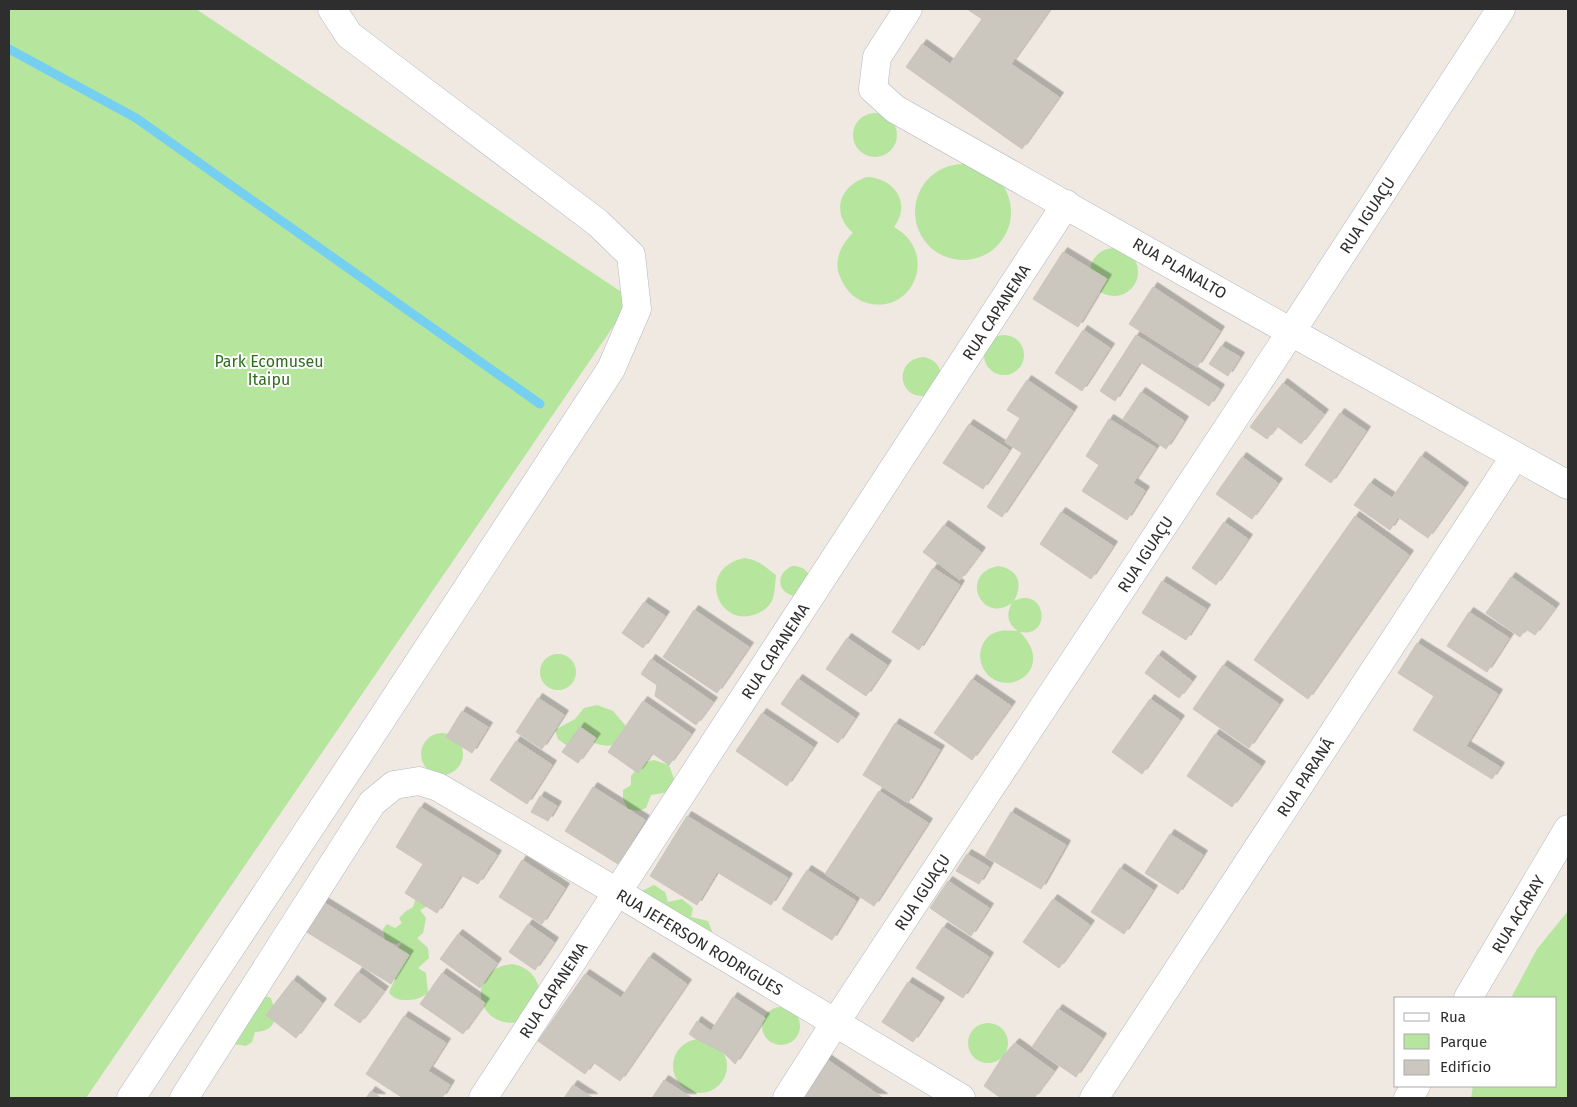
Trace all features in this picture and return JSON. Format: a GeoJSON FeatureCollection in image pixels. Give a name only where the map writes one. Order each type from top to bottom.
{"type":"FeatureCollection","features":[{"type":"Feature","properties":{"kind":"street"},"geometry":{"type":"LineString","coordinates":[[131,1098],[611,369],[637,308],[631,255],[598,223],[349,35],[332,9]]}},
{"type":"Feature","properties":{"kind":"street","name":"RUA PLANALTO"},"geometry":{"type":"LineString","coordinates":[[908,9],[877,57],[873,88],[896,109],[1291,332],[1568,485]]}},
{"type":"Feature","properties":{"kind":"street","name":"RUA IGUAÇU"},"geometry":{"type":"LineString","coordinates":[[787,1098],[1501,9]]}},
{"type":"Feature","properties":{"kind":"street","name":"RUA CAPANEMA"},"geometry":{"type":"LineString","coordinates":[[482,1098],[1066,204]]}},
{"type":"Feature","properties":{"kind":"street","name":"RUA PARANÁ"},"geometry":{"type":"LineString","coordinates":[[1094,1098],[1516,456]]}},
{"type":"Feature","properties":{"kind":"street","name":"RUA JEFERSON RODRIGUES"},"geometry":{"type":"LineString","coordinates":[[184,1098],[372,803],[394,785],[418,781],[438,787],[618,892],[961,1098]]}},
{"type":"Feature","properties":{"kind":"street","name":"RUA ACARAY"},"geometry":{"type":"LineString","coordinates":[[1469,997],[1568,829]]}},
{"type":"Feature","properties":{"kind":"street"},"geometry":{"type":"LineString","coordinates":[[1408,1098],[1415,1087]]}},
{"type":"Feature","properties":{"kind":"green space","name":"Park Ecomuseu Itaipu"},"geometry":{"type":"Polygon","coordinates":[[[9,9],[196,9],[632,299],[86,1098],[9,1098],[9,9]]]}},
{"type":"Feature","properties":{"kind":"green space"},"geometry":{"type":"Polygon","coordinates":[[[871,113],[879,113],[891,119],[897,135],[891,151],[879,157],[871,157],[859,151],[853,139],[853,131],[859,119],[871,113]]]}},
{"type":"Feature","properties":{"kind":"green space"},"geometry":{"type":"Polygon","coordinates":[[[963,164],[981,168],[997,178],[1007,194],[1011,212],[1007,230],[997,246],[981,256],[963,260],[945,256],[929,246],[919,230],[915,212],[919,194],[929,178],[945,168],[963,164]]]}},
{"type":"Feature","properties":{"kind":"green space"},"geometry":{"type":"Polygon","coordinates":[[[867,177],[877,178],[885,182],[897,193],[901,209],[894,227],[908,238],[915,251],[918,265],[915,279],[908,291],[897,300],[884,304],[867,303],[853,296],[844,284],[838,268],[840,252],[845,242],[853,233],[842,217],[840,209],[841,200],[850,186],[867,177]]]}},
{"type":"Feature","properties":{"kind":"green space"},"geometry":{"type":"Polygon","coordinates":[[[1114,248],[1123,250],[1131,255],[1136,263],[1138,272],[1136,281],[1131,289],[1123,294],[1114,296],[1105,294],[1097,289],[1092,281],[1090,272],[1092,263],[1097,255],[1105,250],[1114,248]]]}},
{"type":"Feature","properties":{"kind":"green space"},"geometry":{"type":"Polygon","coordinates":[[[1004,335],[1018,341],[1024,355],[1018,369],[1004,375],[990,369],[984,355],[990,341],[1004,335]]]}},
{"type":"Feature","properties":{"kind":"green space"},"geometry":{"type":"Polygon","coordinates":[[[923,357],[935,362],[941,373],[930,395],[919,396],[911,393],[906,387],[903,380],[903,372],[913,360],[923,357]]]}},
{"type":"Feature","properties":{"kind":"green space"},"geometry":{"type":"Polygon","coordinates":[[[744,558],[758,562],[776,575],[774,595],[769,606],[759,613],[743,616],[731,613],[723,606],[717,596],[716,585],[720,574],[729,564],[744,558]]]}},
{"type":"Feature","properties":{"kind":"green space"},"geometry":{"type":"Polygon","coordinates":[[[792,566],[802,568],[809,575],[794,596],[784,591],[780,582],[783,573],[792,566]]]}},
{"type":"Feature","properties":{"kind":"green space"},"geometry":{"type":"Polygon","coordinates":[[[998,566],[1011,570],[1017,578],[1018,589],[1014,601],[1025,598],[1033,600],[1039,605],[1041,613],[1041,621],[1037,627],[1031,632],[1020,632],[1030,646],[1033,659],[1030,670],[1023,678],[1013,682],[1002,682],[991,678],[983,668],[980,658],[982,645],[991,635],[1003,631],[1018,631],[1010,622],[1008,614],[1012,603],[1001,608],[992,608],[984,603],[979,596],[977,587],[979,578],[986,571],[998,566]]]}},
{"type":"Feature","properties":{"kind":"green space"},"geometry":{"type":"Polygon","coordinates":[[[558,654],[565,655],[571,659],[575,665],[575,679],[571,685],[565,689],[558,690],[551,689],[545,685],[541,679],[540,672],[541,665],[545,659],[551,655],[558,654]]]}},
{"type":"Feature","properties":{"kind":"green space"},"geometry":{"type":"Polygon","coordinates":[[[597,705],[613,711],[626,726],[621,744],[604,745],[587,740],[567,746],[558,739],[555,730],[575,719],[584,708],[597,705]]]}},
{"type":"Feature","properties":{"kind":"green space"},"geometry":{"type":"Polygon","coordinates":[[[442,733],[457,739],[463,754],[457,769],[442,775],[427,769],[421,754],[427,739],[442,733]]]}},
{"type":"Feature","properties":{"kind":"green space"},"geometry":{"type":"Polygon","coordinates":[[[654,760],[669,765],[674,779],[670,792],[651,795],[646,808],[638,811],[628,809],[623,799],[623,790],[631,785],[631,776],[641,763],[654,760]]]}},
{"type":"Feature","properties":{"kind":"green space"},"geometry":{"type":"Polygon","coordinates":[[[654,885],[665,892],[668,902],[682,899],[693,908],[691,917],[708,921],[712,931],[705,942],[638,893],[654,885]]]}},
{"type":"Feature","properties":{"kind":"green space"},"geometry":{"type":"Polygon","coordinates":[[[417,894],[432,904],[420,910],[426,918],[423,933],[417,938],[428,948],[429,958],[418,968],[426,973],[428,993],[416,999],[401,1000],[389,992],[399,971],[395,953],[402,942],[396,944],[385,940],[383,929],[387,924],[395,928],[402,923],[399,918],[413,907],[417,894]]]}},
{"type":"Feature","properties":{"kind":"green space"},"geometry":{"type":"Polygon","coordinates":[[[1568,911],[1568,1097],[1471,1098],[1473,1087],[1557,1087],[1557,997],[1512,997],[1537,949],[1568,911]]]}},
{"type":"Feature","properties":{"kind":"green space"},"geometry":{"type":"Polygon","coordinates":[[[512,964],[530,972],[540,990],[520,1022],[505,1022],[493,1017],[485,1008],[481,998],[482,987],[487,976],[497,968],[512,964]]]}},
{"type":"Feature","properties":{"kind":"green space"},"geometry":{"type":"Polygon","coordinates":[[[257,993],[271,998],[276,1013],[274,1023],[266,1030],[255,1032],[252,1042],[246,1046],[234,1044],[257,993]]]}},
{"type":"Feature","properties":{"kind":"green space"},"geometry":{"type":"Polygon","coordinates":[[[781,1007],[788,1008],[794,1013],[799,1019],[799,1033],[794,1039],[788,1044],[781,1045],[774,1044],[768,1039],[763,1033],[762,1026],[763,1019],[768,1013],[774,1008],[781,1007]]]}},
{"type":"Feature","properties":{"kind":"green space"},"geometry":{"type":"Polygon","coordinates":[[[992,1023],[999,1026],[1005,1032],[1008,1043],[1007,1051],[999,1060],[992,1063],[984,1063],[977,1060],[969,1051],[968,1039],[971,1032],[980,1024],[992,1023]]]}},
{"type":"Feature","properties":{"kind":"green space"},"geometry":{"type":"Polygon","coordinates":[[[700,1039],[710,1041],[719,1047],[725,1056],[727,1066],[725,1076],[719,1085],[710,1091],[700,1093],[690,1091],[681,1085],[675,1076],[673,1066],[675,1056],[681,1047],[690,1041],[700,1039]]]}},
{"type":"Feature","properties":{"kind":"building"},"geometry":{"type":"Polygon","coordinates":[[[967,9],[1050,9],[1011,64],[1059,97],[1022,149],[906,67],[922,44],[950,64],[982,19],[967,9]]]}},
{"type":"Feature","properties":{"kind":"building"},"geometry":{"type":"Polygon","coordinates":[[[1063,252],[1107,279],[1078,327],[1033,299],[1063,252]]]}},
{"type":"Feature","properties":{"kind":"building"},"geometry":{"type":"Polygon","coordinates":[[[1153,287],[1220,331],[1197,367],[1129,324],[1153,287]]]}},
{"type":"Feature","properties":{"kind":"building"},"geometry":{"type":"Polygon","coordinates":[[[1083,330],[1110,348],[1082,391],[1055,373],[1083,330]]]}},
{"type":"Feature","properties":{"kind":"building"},"geometry":{"type":"Polygon","coordinates":[[[1136,335],[1220,389],[1209,406],[1140,362],[1115,401],[1100,391],[1136,335]]]}},
{"type":"Feature","properties":{"kind":"building"},"geometry":{"type":"Polygon","coordinates":[[[1221,346],[1240,357],[1228,376],[1209,364],[1221,346]]]}},
{"type":"Feature","properties":{"kind":"building"},"geometry":{"type":"Polygon","coordinates":[[[1027,380],[1073,411],[1002,517],[987,507],[1022,453],[1005,442],[1020,418],[1007,410],[1027,380]]]}},
{"type":"Feature","properties":{"kind":"building"},"geometry":{"type":"Polygon","coordinates":[[[1283,383],[1324,414],[1301,444],[1277,426],[1267,439],[1250,427],[1283,383]]]}},
{"type":"Feature","properties":{"kind":"building"},"geometry":{"type":"Polygon","coordinates":[[[1141,392],[1184,421],[1166,449],[1123,419],[1141,392]]]}},
{"type":"Feature","properties":{"kind":"building"},"geometry":{"type":"Polygon","coordinates":[[[1340,413],[1366,431],[1331,483],[1305,465],[1340,413]]]}},
{"type":"Feature","properties":{"kind":"building"},"geometry":{"type":"Polygon","coordinates":[[[1109,419],[1156,448],[1133,483],[1145,491],[1127,520],[1082,491],[1099,465],[1086,456],[1109,419]]]}},
{"type":"Feature","properties":{"kind":"building"},"geometry":{"type":"Polygon","coordinates":[[[969,424],[1009,450],[983,489],[943,463],[969,424]]]}},
{"type":"Feature","properties":{"kind":"building"},"geometry":{"type":"Polygon","coordinates":[[[1421,456],[1464,487],[1428,538],[1398,517],[1390,530],[1354,505],[1370,483],[1392,498],[1421,456]]]}},
{"type":"Feature","properties":{"kind":"building"},"geometry":{"type":"Polygon","coordinates":[[[1242,457],[1278,483],[1252,519],[1216,494],[1242,457]]]}},
{"type":"Feature","properties":{"kind":"building"},"geometry":{"type":"Polygon","coordinates":[[[1061,512],[1113,546],[1091,579],[1040,544],[1061,512]]]}},
{"type":"Feature","properties":{"kind":"building"},"geometry":{"type":"Polygon","coordinates":[[[1355,516],[1409,555],[1308,699],[1254,660],[1355,516]]]}},
{"type":"Feature","properties":{"kind":"building"},"geometry":{"type":"Polygon","coordinates":[[[1224,522],[1248,539],[1216,585],[1192,568],[1224,522]]]}},
{"type":"Feature","properties":{"kind":"building"},"geometry":{"type":"Polygon","coordinates":[[[944,525],[981,552],[960,580],[923,552],[944,525]]]}},
{"type":"Feature","properties":{"kind":"building"},"geometry":{"type":"Polygon","coordinates":[[[933,568],[960,585],[919,650],[892,632],[933,568]]]}},
{"type":"Feature","properties":{"kind":"building"},"geometry":{"type":"Polygon","coordinates":[[[1511,577],[1555,608],[1535,635],[1526,629],[1520,637],[1486,613],[1511,577]]]}},
{"type":"Feature","properties":{"kind":"building"},"geometry":{"type":"Polygon","coordinates":[[[1162,581],[1206,609],[1186,640],[1142,613],[1162,581]]]}},
{"type":"Feature","properties":{"kind":"building"},"geometry":{"type":"Polygon","coordinates":[[[644,602],[665,616],[643,648],[622,633],[644,602]]]}},
{"type":"Feature","properties":{"kind":"building"},"geometry":{"type":"Polygon","coordinates":[[[694,610],[749,647],[717,693],[663,657],[694,610]]]}},
{"type":"Feature","properties":{"kind":"building"},"geometry":{"type":"Polygon","coordinates":[[[1469,612],[1509,638],[1487,672],[1447,646],[1469,612]]]}},
{"type":"Feature","properties":{"kind":"building"},"geometry":{"type":"Polygon","coordinates":[[[847,638],[887,665],[866,696],[826,669],[847,638]]]}},
{"type":"Feature","properties":{"kind":"building"},"geometry":{"type":"Polygon","coordinates":[[[1417,643],[1498,694],[1466,746],[1500,767],[1492,779],[1413,730],[1434,696],[1398,673],[1417,643]]]}},
{"type":"Feature","properties":{"kind":"building"},"geometry":{"type":"Polygon","coordinates":[[[1158,655],[1192,681],[1179,698],[1145,673],[1158,655]]]}},
{"type":"Feature","properties":{"kind":"building"},"geometry":{"type":"Polygon","coordinates":[[[651,659],[713,702],[696,725],[655,696],[657,685],[641,674],[651,659]]]}},
{"type":"Feature","properties":{"kind":"building"},"geometry":{"type":"Polygon","coordinates":[[[1223,665],[1279,704],[1249,748],[1193,709],[1223,665]]]}},
{"type":"Feature","properties":{"kind":"building"},"geometry":{"type":"Polygon","coordinates":[[[798,679],[855,718],[838,743],[781,704],[798,679]]]}},
{"type":"Feature","properties":{"kind":"building"},"geometry":{"type":"Polygon","coordinates":[[[972,679],[1011,706],[972,760],[934,733],[972,679]]]}},
{"type":"Feature","properties":{"kind":"building"},"geometry":{"type":"Polygon","coordinates":[[[538,698],[564,715],[542,749],[516,732],[538,698]]]}},
{"type":"Feature","properties":{"kind":"building"},"geometry":{"type":"Polygon","coordinates":[[[1150,699],[1180,720],[1142,774],[1112,752],[1150,699]]]}},
{"type":"Feature","properties":{"kind":"building"},"geometry":{"type":"Polygon","coordinates":[[[643,701],[691,734],[669,765],[652,753],[638,773],[608,752],[643,701]]]}},
{"type":"Feature","properties":{"kind":"building"},"geometry":{"type":"Polygon","coordinates":[[[462,711],[488,727],[472,753],[446,737],[462,711]]]}},
{"type":"Feature","properties":{"kind":"building"},"geometry":{"type":"Polygon","coordinates":[[[762,713],[813,747],[787,786],[736,751],[762,713]]]}},
{"type":"Feature","properties":{"kind":"building"},"geometry":{"type":"Polygon","coordinates":[[[895,723],[940,750],[908,803],[863,775],[895,723]]]}},
{"type":"Feature","properties":{"kind":"building"},"geometry":{"type":"Polygon","coordinates":[[[580,727],[596,738],[578,763],[562,752],[580,727]]]}},
{"type":"Feature","properties":{"kind":"building"},"geometry":{"type":"Polygon","coordinates":[[[1215,734],[1261,766],[1232,807],[1187,776],[1215,734]]]}},
{"type":"Feature","properties":{"kind":"building"},"geometry":{"type":"Polygon","coordinates":[[[516,741],[552,765],[527,804],[490,780],[516,741]]]}},
{"type":"Feature","properties":{"kind":"building"},"geometry":{"type":"Polygon","coordinates":[[[593,787],[645,820],[618,864],[565,831],[593,787]]]}},
{"type":"Feature","properties":{"kind":"building"},"geometry":{"type":"Polygon","coordinates":[[[879,791],[928,823],[874,906],[825,874],[879,791]]]}},
{"type":"Feature","properties":{"kind":"building"},"geometry":{"type":"Polygon","coordinates":[[[540,796],[557,806],[548,821],[531,812],[540,796]]]}},
{"type":"Feature","properties":{"kind":"building"},"geometry":{"type":"Polygon","coordinates":[[[420,807],[497,855],[478,884],[461,875],[437,913],[405,893],[423,864],[396,847],[420,807]]]}},
{"type":"Feature","properties":{"kind":"building"},"geometry":{"type":"Polygon","coordinates":[[[1011,812],[1066,845],[1041,889],[985,856],[1011,812]]]}},
{"type":"Feature","properties":{"kind":"building"},"geometry":{"type":"Polygon","coordinates":[[[687,816],[788,878],[771,905],[717,872],[697,905],[650,876],[687,816]]]}},
{"type":"Feature","properties":{"kind":"building"},"geometry":{"type":"Polygon","coordinates":[[[1170,834],[1203,855],[1178,894],[1145,873],[1170,834]]]}},
{"type":"Feature","properties":{"kind":"building"},"geometry":{"type":"Polygon","coordinates":[[[967,854],[989,867],[979,884],[956,871],[967,854]]]}},
{"type":"Feature","properties":{"kind":"building"},"geometry":{"type":"Polygon","coordinates":[[[522,860],[565,888],[542,924],[499,897],[522,860]]]}},
{"type":"Feature","properties":{"kind":"building"},"geometry":{"type":"Polygon","coordinates":[[[1120,868],[1153,890],[1124,934],[1091,912],[1120,868]]]}},
{"type":"Feature","properties":{"kind":"building"},"geometry":{"type":"Polygon","coordinates":[[[807,870],[856,901],[832,940],[782,909],[807,870]]]}},
{"type":"Feature","properties":{"kind":"building"},"geometry":{"type":"Polygon","coordinates":[[[948,881],[989,908],[971,936],[930,908],[948,881]]]}},
{"type":"Feature","properties":{"kind":"building"},"geometry":{"type":"Polygon","coordinates":[[[1053,899],[1090,925],[1059,968],[1023,942],[1053,899]]]}},
{"type":"Feature","properties":{"kind":"building"},"geometry":{"type":"Polygon","coordinates":[[[323,902],[409,955],[391,984],[305,931],[323,902]]]}},
{"type":"Feature","properties":{"kind":"building"},"geometry":{"type":"Polygon","coordinates":[[[528,924],[554,942],[535,970],[509,952],[528,924]]]}},
{"type":"Feature","properties":{"kind":"building"},"geometry":{"type":"Polygon","coordinates":[[[943,927],[989,957],[963,998],[916,968],[943,927]]]}},
{"type":"Feature","properties":{"kind":"building"},"geometry":{"type":"Polygon","coordinates":[[[458,934],[497,963],[480,988],[440,959],[458,934]]]}},
{"type":"Feature","properties":{"kind":"building"},"geometry":{"type":"Polygon","coordinates":[[[649,957],[687,984],[620,1081],[593,1062],[585,1074],[538,1041],[585,974],[621,998],[649,957]]]}},
{"type":"Feature","properties":{"kind":"building"},"geometry":{"type":"Polygon","coordinates":[[[358,972],[384,991],[360,1023],[334,1005],[358,972]]]}},
{"type":"Feature","properties":{"kind":"building"},"geometry":{"type":"Polygon","coordinates":[[[442,973],[485,1003],[463,1034],[420,1004],[442,973]]]}},
{"type":"Feature","properties":{"kind":"building"},"geometry":{"type":"Polygon","coordinates":[[[293,980],[322,1003],[296,1038],[266,1015],[293,980]]]}},
{"type":"Feature","properties":{"kind":"building"},"geometry":{"type":"Polygon","coordinates":[[[908,982],[940,1002],[913,1042],[882,1022],[908,982]]]}},
{"type":"Feature","properties":{"kind":"building"},"geometry":{"type":"Polygon","coordinates":[[[733,997],[765,1018],[735,1064],[724,1053],[689,1034],[697,1021],[711,1031],[733,997]]]}},
{"type":"Feature","properties":{"kind":"building"},"geometry":{"type":"Polygon","coordinates":[[[1058,1009],[1102,1038],[1076,1077],[1032,1047],[1058,1009]]]}},
{"type":"Feature","properties":{"kind":"building"},"geometry":{"type":"Polygon","coordinates":[[[404,1016],[446,1043],[428,1071],[450,1085],[442,1098],[403,1098],[366,1074],[404,1016]]]}},
{"type":"Feature","properties":{"kind":"building"},"geometry":{"type":"Polygon","coordinates":[[[1015,1043],[1054,1071],[1034,1098],[1001,1098],[984,1086],[1003,1056],[1015,1043]]]}},
{"type":"Feature","properties":{"kind":"building"},"geometry":{"type":"Polygon","coordinates":[[[826,1059],[883,1098],[799,1098],[826,1059]]]}},
{"type":"Feature","properties":{"kind":"building"},"geometry":{"type":"Polygon","coordinates":[[[664,1080],[692,1098],[652,1098],[664,1080]]]}},
{"type":"Feature","properties":{"kind":"building"},"geometry":{"type":"Polygon","coordinates":[[[573,1085],[593,1098],[564,1098],[573,1085]]]}},
{"type":"Feature","properties":{"kind":"building"},"geometry":{"type":"Polygon","coordinates":[[[371,1091],[381,1098],[366,1098],[371,1091]]]}},
{"type":"Feature","properties":{"kind":"waterway"},"geometry":{"type":"LineString","coordinates":[[9,49],[136,118],[540,404]]}}]}
